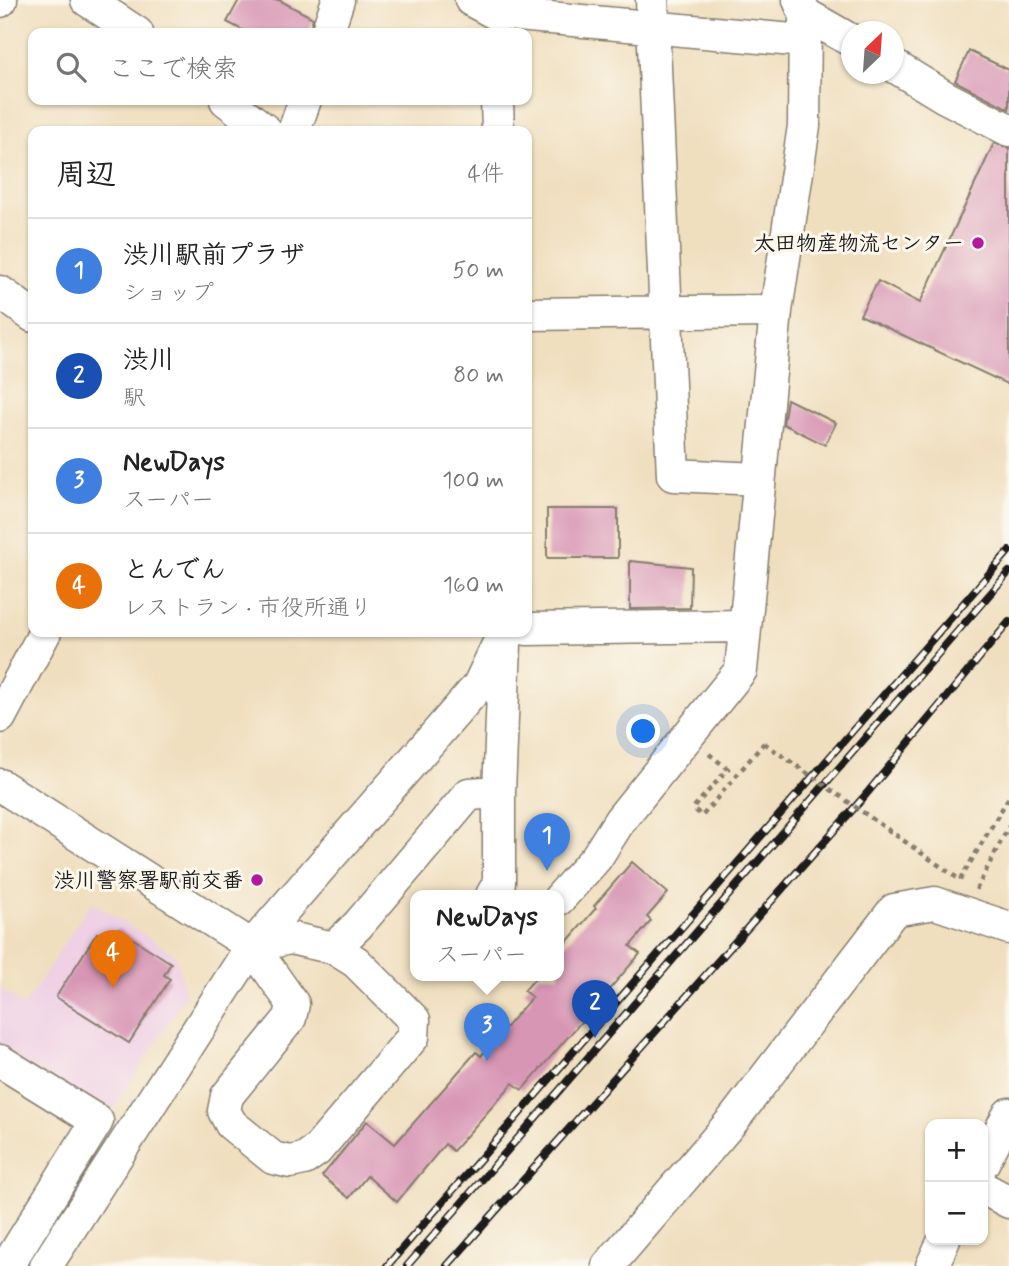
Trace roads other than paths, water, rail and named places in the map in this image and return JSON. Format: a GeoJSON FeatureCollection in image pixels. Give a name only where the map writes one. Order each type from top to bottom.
{"type":"FeatureCollection","features":[{"type":"Feature","properties":{"kind":"street"},"geometry":{"type":"LineString","coordinates":[[87,0],[129,28]]}},
{"type":"Feature","properties":{"kind":"street"},"geometry":{"type":"LineString","coordinates":[[329,28],[338,0]]}},
{"type":"Feature","properties":{"kind":"street"},"geometry":{"type":"LineString","coordinates":[[489,12],[803,18],[841,36]]}},
{"type":"Feature","properties":{"kind":"street"},"geometry":{"type":"LineString","coordinates":[[653,14],[673,475],[759,479]]}},
{"type":"Feature","properties":{"kind":"street"},"geometry":{"type":"LineString","coordinates":[[564,893],[596,858],[620,820],[741,670],[776,311],[804,126],[803,18]]}},
{"type":"Feature","properties":{"kind":"street"},"geometry":{"type":"LineString","coordinates":[[904,72],[1009,131]]}},
{"type":"Feature","properties":{"kind":"street"},"geometry":{"type":"LineString","coordinates":[[232,105],[260,126]]}},
{"type":"Feature","properties":{"kind":"street"},"geometry":{"type":"LineString","coordinates":[[296,126],[303,105]]}},
{"type":"Feature","properties":{"kind":"street"},"geometry":{"type":"LineString","coordinates":[[497,105],[498,126]]}},
{"type":"Feature","properties":{"kind":"street"},"geometry":{"type":"LineString","coordinates":[[0,292],[28,312]]}},
{"type":"Feature","properties":{"kind":"street"},"geometry":{"type":"LineString","coordinates":[[532,314],[776,311]]}},
{"type":"Feature","properties":{"kind":"street"},"geometry":{"type":"LineString","coordinates":[[532,629],[744,625]]}},
{"type":"Feature","properties":{"kind":"street"},"geometry":{"type":"LineString","coordinates":[[0,717],[42,637]]}},
{"type":"Feature","properties":{"kind":"street"},"geometry":{"type":"LineString","coordinates":[[46,1266],[252,946],[479,685],[503,637]]}},
{"type":"Feature","properties":{"kind":"street"},"geometry":{"type":"LineString","coordinates":[[495,890],[499,883],[499,792],[505,637]]}},
{"type":"Feature","properties":{"kind":"street"},"geometry":{"type":"LineString","coordinates":[[0,785],[252,946],[293,1004],[290,1017],[227,1096],[224,1111],[231,1124],[273,1158],[290,1162],[317,1150],[413,1037],[414,1020],[356,962],[334,948],[290,938],[252,946]]}},
{"type":"Feature","properties":{"kind":"street"},"geometry":{"type":"LineString","coordinates":[[334,948],[358,925],[470,794],[499,792]]}},
{"type":"Feature","properties":{"kind":"street"},"geometry":{"type":"LineString","coordinates":[[608,1266],[733,1120],[894,910],[950,908],[1009,928]]}},
{"type":"Feature","properties":{"kind":"street"},"geometry":{"type":"LineString","coordinates":[[0,1061],[97,1121],[7,1266]]}},
{"type":"Feature","properties":{"kind":"street"},"geometry":{"type":"LineString","coordinates":[[988,1154],[1009,1114]]}},
{"type":"Feature","properties":{"kind":"street"},"geometry":{"type":"LineString","coordinates":[[988,1191],[1009,1202]]}},
{"type":"Feature","properties":{"kind":"street"},"geometry":{"type":"LineString","coordinates":[[932,1266],[942,1245]]}},
{"type":"Feature","properties":{"kind":"railway"},"geometry":{"type":"LineString","coordinates":[[387,1266],[1009,551]]}},
{"type":"Feature","properties":{"kind":"railway"},"geometry":{"type":"LineString","coordinates":[[407,1266],[1009,572]]}},
{"type":"Feature","properties":{"kind":"railway"},"geometry":{"type":"LineString","coordinates":[[447,1266],[863,798],[1009,622]]}},
{"type":"Feature","properties":{"kind":"place","name":"太田物産物流センター"},"geometry":{"type":"Point","coordinates":[978,243]}},
{"type":"Feature","properties":{"kind":"place","name":"渋川駅前プラザ"},"geometry":{"type":"Point","coordinates":[547,871]}},
{"type":"Feature","properties":{"kind":"place","name":"渋川警察署駅前交番"},"geometry":{"type":"Point","coordinates":[257,880]}},
{"type":"Feature","properties":{"kind":"place","name":"とんでん"},"geometry":{"type":"Point","coordinates":[113,988]}},
{"type":"Feature","properties":{"kind":"place","name":"渋川"},"geometry":{"type":"Point","coordinates":[595,1038]}},
{"type":"Feature","properties":{"kind":"place","name":"NewDays"},"geometry":{"type":"Point","coordinates":[487,1061]}}]}
